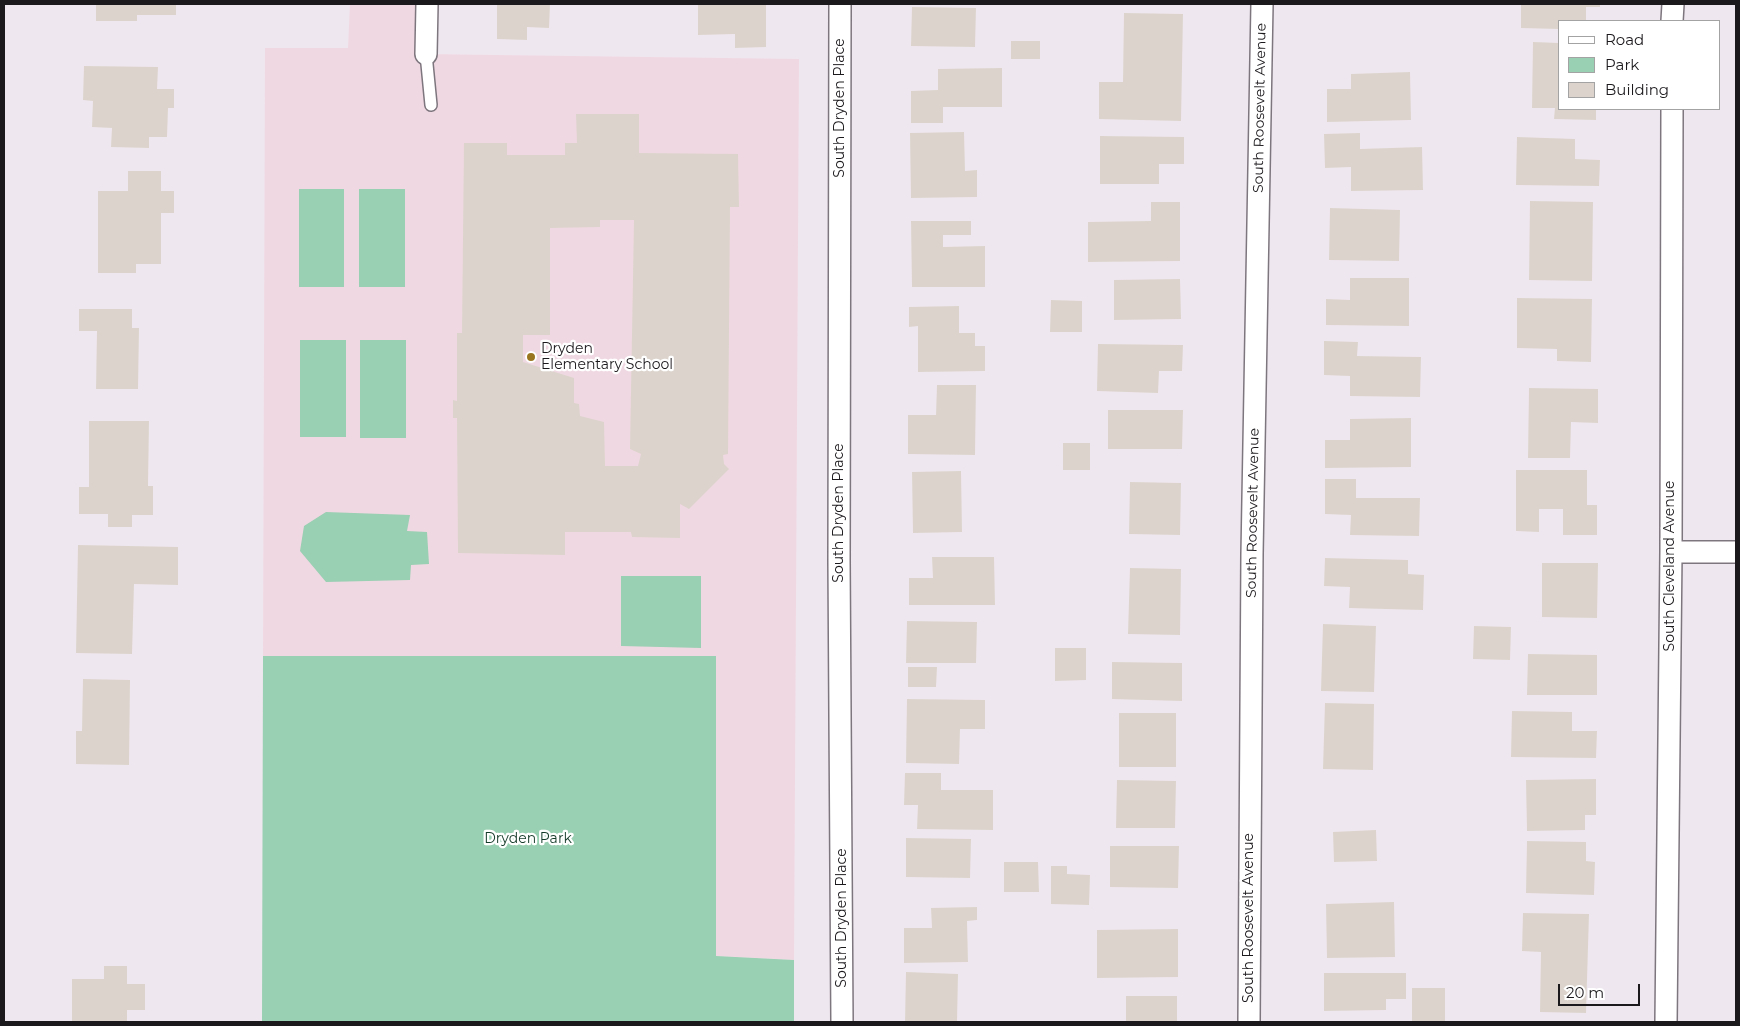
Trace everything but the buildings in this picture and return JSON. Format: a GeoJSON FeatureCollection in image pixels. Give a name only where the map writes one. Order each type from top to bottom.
{"type":"FeatureCollection","features":[{"type":"Feature","properties":{"kind":"street"},"geometry":{"type":"LineString","coordinates":[[426,54],[427,4]]}},
{"type":"Feature","properties":{"kind":"street","name":"South Dryden Place"},"geometry":{"type":"LineString","coordinates":[[840,4],[839,560],[842,1022]]}},
{"type":"Feature","properties":{"kind":"street","name":"South Roosevelt Avenue"},"geometry":{"type":"LineString","coordinates":[[1249,1022],[1252,554],[1262,4]]}},
{"type":"Feature","properties":{"kind":"street"},"geometry":{"type":"LineString","coordinates":[[1672,4],[1672,20]]}},
{"type":"Feature","properties":{"kind":"street","name":"South Cleveland Avenue"},"geometry":{"type":"LineString","coordinates":[[1666,1022],[1672,110]]}},
{"type":"Feature","properties":{"kind":"street"},"geometry":{"type":"LineString","coordinates":[[1670,552],[1736,552]]}},
{"type":"Feature","properties":{"kind":"lane"},"geometry":{"type":"LineString","coordinates":[[426,54],[431,105]]}},
{"type":"Feature","properties":{"kind":"shaded area","name":"Dryden Elementary School"},"geometry":{"type":"Polygon","coordinates":[[[350,4],[418,4],[419,54],[799,59],[794,960],[716,956],[716,656],[263,656],[265,48],[348,48],[350,4]]]}},
{"type":"Feature","properties":{"kind":"green space"},"geometry":{"type":"Polygon","coordinates":[[[299,189],[344,189],[344,287],[299,287],[299,189]]]}},
{"type":"Feature","properties":{"kind":"green space"},"geometry":{"type":"Polygon","coordinates":[[[359,189],[405,189],[405,287],[359,287],[359,189]]]}},
{"type":"Feature","properties":{"kind":"green space"},"geometry":{"type":"Polygon","coordinates":[[[300,340],[346,340],[346,437],[300,437],[300,340]]]}},
{"type":"Feature","properties":{"kind":"green space"},"geometry":{"type":"Polygon","coordinates":[[[360,340],[406,340],[406,438],[360,438],[360,340]]]}},
{"type":"Feature","properties":{"kind":"green space"},"geometry":{"type":"Polygon","coordinates":[[[326,512],[410,515],[407,531],[427,532],[429,564],[411,565],[410,580],[326,582],[300,551],[304,526],[326,512]]]}},
{"type":"Feature","properties":{"kind":"green space"},"geometry":{"type":"Polygon","coordinates":[[[621,576],[701,576],[701,648],[621,646],[621,576]]]}},
{"type":"Feature","properties":{"kind":"green space","name":"Dryden Park"},"geometry":{"type":"Polygon","coordinates":[[[263,656],[716,656],[716,956],[794,960],[794,1022],[262,1022],[263,656]]]}},
{"type":"Feature","properties":{"kind":"place","name":"Dryden Elementary School"},"geometry":{"type":"Point","coordinates":[531,357]}}]}
